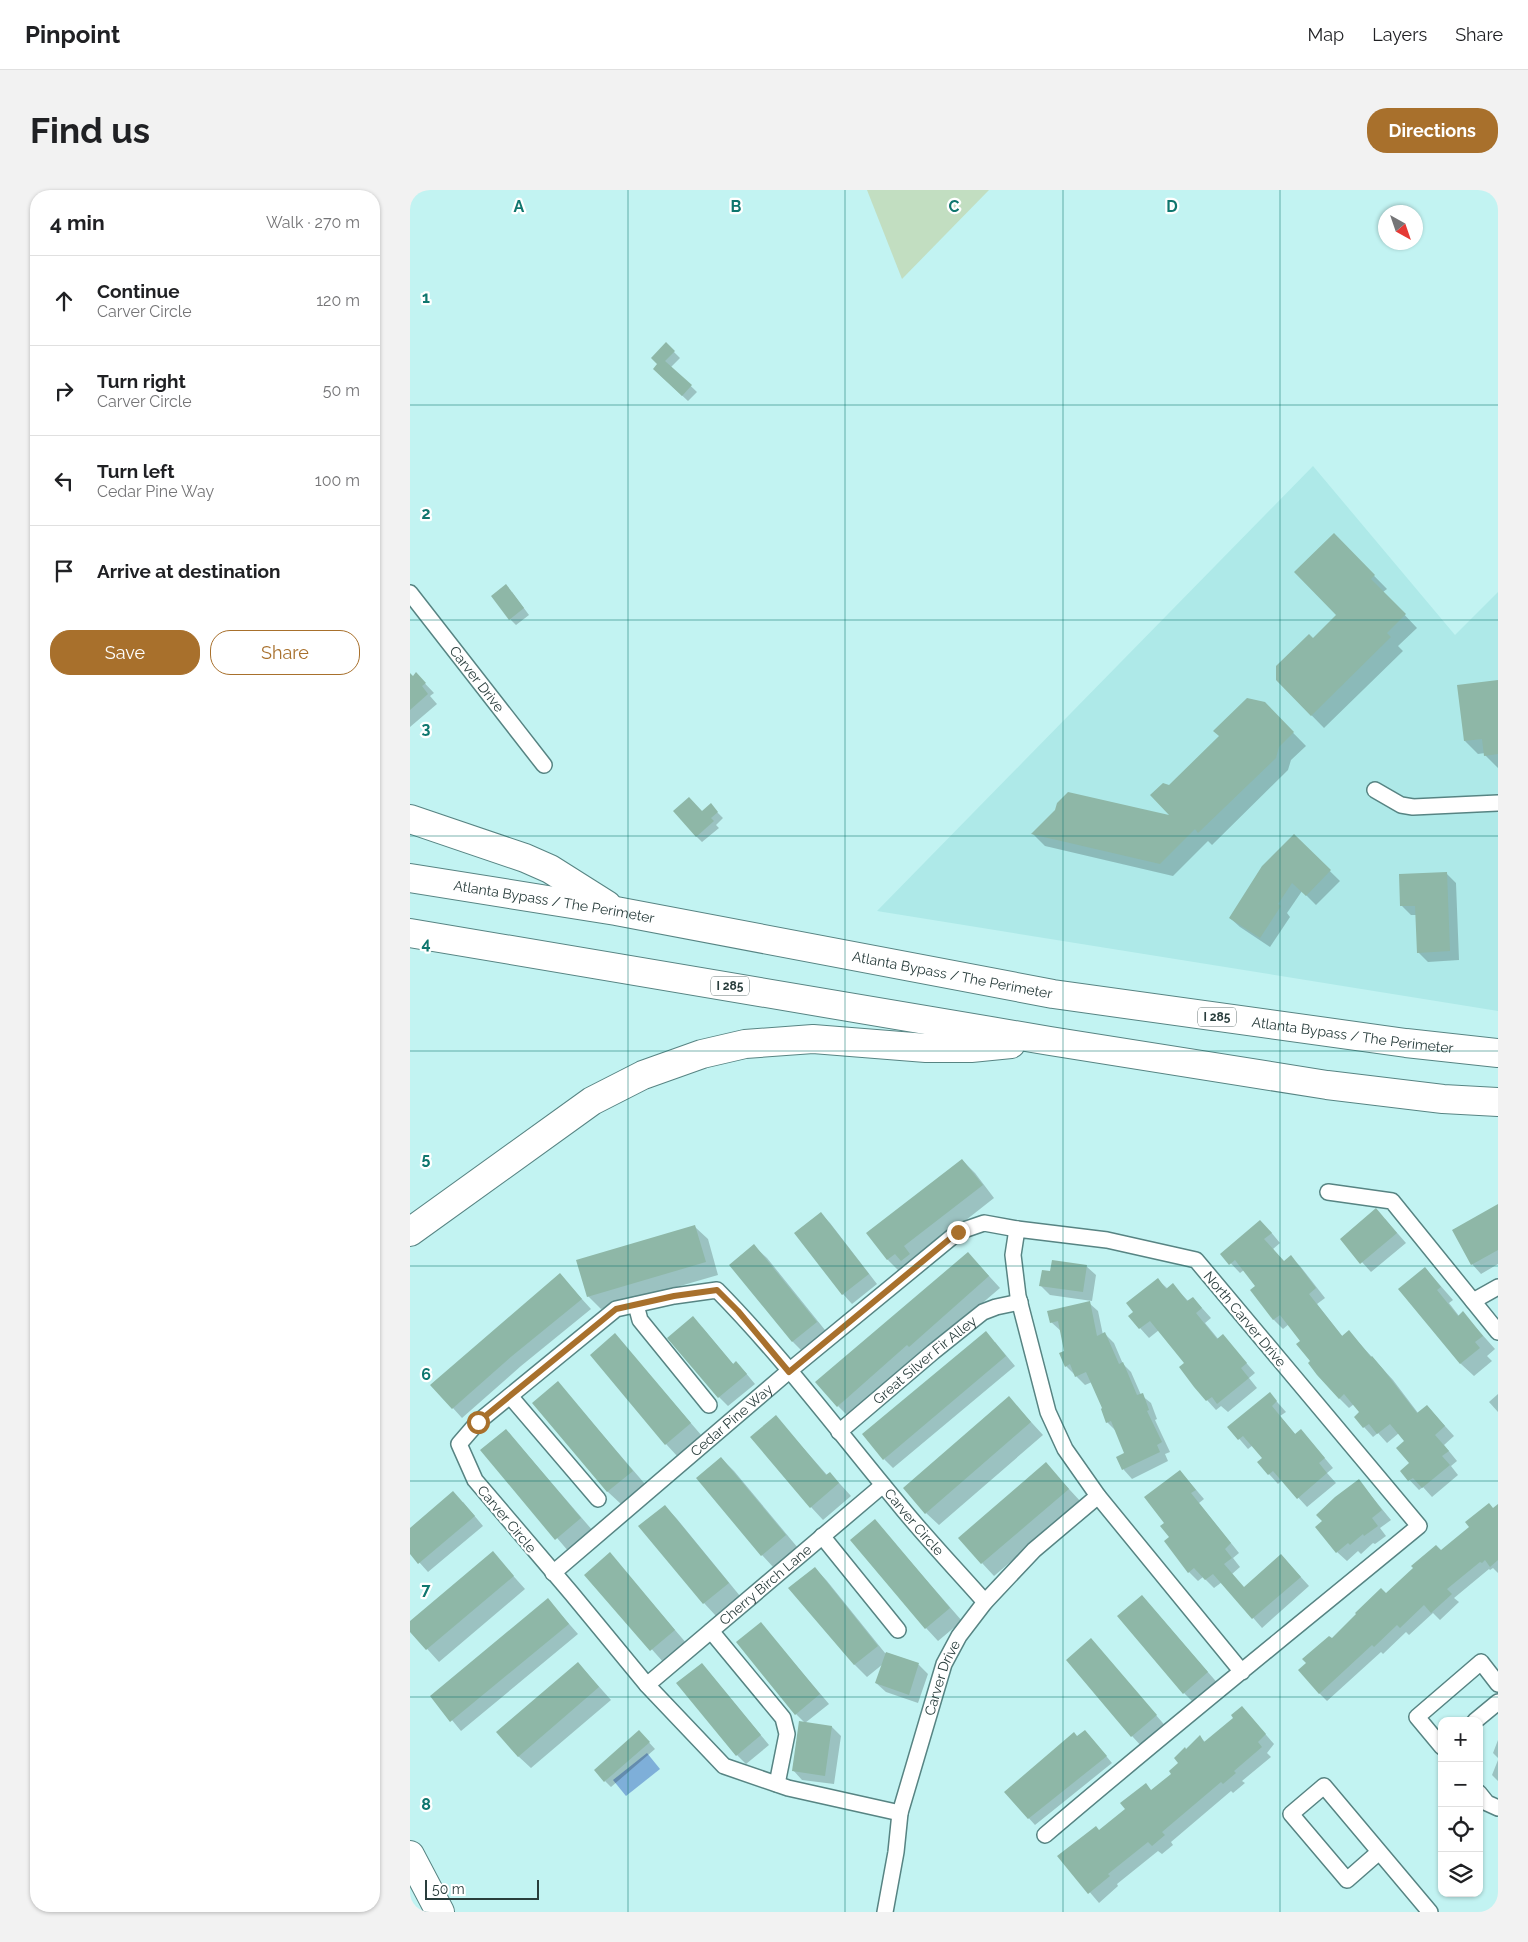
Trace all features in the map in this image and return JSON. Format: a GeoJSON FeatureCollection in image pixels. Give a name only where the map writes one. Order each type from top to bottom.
{"type":"FeatureCollection","features":[{"type":"Feature","properties":{"kind":"highway"},"geometry":{"type":"LineString","coordinates":[[410,819],[526,858],[550,869],[616,911]]}},
{"type":"Feature","properties":{"kind":"highway","name":"Atlanta Bypass / The Perimeter"},"geometry":{"type":"LineString","coordinates":[[410,878],[616,911],[1053,994],[1396,1042],[1498,1053]]}},
{"type":"Feature","properties":{"kind":"highway","name":"I 285"},"geometry":{"type":"LineString","coordinates":[[410,933],[1050,1041],[1327,1085],[1443,1099],[1498,1102]]}},
{"type":"Feature","properties":{"kind":"highway"},"geometry":{"type":"LineString","coordinates":[[410,1232],[592,1101],[643,1075],[702,1054],[745,1044],[786,1040],[840,1040],[926,1048],[970,1048],[1050,1041]]}},
{"type":"Feature","properties":{"kind":"highway"},"geometry":{"type":"LineString","coordinates":[[410,1855],[440,1912]]}},
{"type":"Feature","properties":{"kind":"street","name":"Carver Drive"},"geometry":{"type":"LineString","coordinates":[[410,593],[544,765]]}},
{"type":"Feature","properties":{"kind":"street"},"geometry":{"type":"LineString","coordinates":[[1375,790],[1395,802],[1413,808],[1498,803]]}},
{"type":"Feature","properties":{"kind":"street"},"geometry":{"type":"LineString","coordinates":[[1328,1192],[1392,1202],[1498,1332]]}},
{"type":"Feature","properties":{"kind":"street","name":"Cedar Pine Way"},"geometry":{"type":"LineString","coordinates":[[553,1573],[789,1372],[958,1232],[984,1223],[1017,1228]]}},
{"type":"Feature","properties":{"kind":"street"},"geometry":{"type":"LineString","coordinates":[[1017,1228],[1013,1256],[1020,1302],[1048,1412],[1065,1449],[1098,1496],[1242,1672],[1137,1756],[1045,1835]]}},
{"type":"Feature","properties":{"kind":"street","name":"North Carver Drive"},"geometry":{"type":"LineString","coordinates":[[1017,1228],[1107,1240],[1196,1260],[1419,1526],[1242,1672]]}},
{"type":"Feature","properties":{"kind":"street"},"geometry":{"type":"LineString","coordinates":[[1472,1301],[1498,1287]]}},
{"type":"Feature","properties":{"kind":"street","name":"Carver Circle"},"geometry":{"type":"LineString","coordinates":[[900,1813],[776,1784],[724,1766],[646,1685],[475,1480],[459,1444],[478,1422],[616,1309],[674,1296],[717,1290],[738,1311],[883,1485],[985,1602]]}},
{"type":"Feature","properties":{"kind":"street","name":"Great Silver Fir Alley"},"geometry":{"type":"LineString","coordinates":[[839,1432],[983,1312],[1020,1302]]}},
{"type":"Feature","properties":{"kind":"street"},"geometry":{"type":"LineString","coordinates":[[636,1304],[640,1320],[709,1405]]}},
{"type":"Feature","properties":{"kind":"street"},"geometry":{"type":"LineString","coordinates":[[510,1396],[598,1499]]}},
{"type":"Feature","properties":{"kind":"street","name":"Cherry Birch Lane"},"geometry":{"type":"LineString","coordinates":[[646,1685],[883,1485]]}},
{"type":"Feature","properties":{"kind":"street","name":"Carver Drive"},"geometry":{"type":"LineString","coordinates":[[885,1912],[896,1852],[900,1813],[944,1664],[959,1636],[985,1602],[1034,1550],[1098,1496]]}},
{"type":"Feature","properties":{"kind":"street"},"geometry":{"type":"LineString","coordinates":[[822,1536],[898,1630]]}},
{"type":"Feature","properties":{"kind":"street"},"geometry":{"type":"LineString","coordinates":[[711,1631],[783,1718],[786,1734],[776,1784]]}},
{"type":"Feature","properties":{"kind":"street"},"geometry":{"type":"LineString","coordinates":[[1438,1742],[1417,1717],[1481,1662],[1498,1684]]}},
{"type":"Feature","properties":{"kind":"street"},"geometry":{"type":"LineString","coordinates":[[1480,1717],[1498,1702]]}},
{"type":"Feature","properties":{"kind":"street"},"geometry":{"type":"LineString","coordinates":[[1379,1852],[1347,1880],[1291,1814],[1324,1786],[1430,1912]]}},
{"type":"Feature","properties":{"kind":"street"},"geometry":{"type":"LineString","coordinates":[[1483,1798],[1498,1808]]}},
{"type":"Feature","properties":{"kind":"shaded area"},"geometry":{"type":"Polygon","coordinates":[[[1313,466],[1455,635],[1498,592],[1498,1011],[877,911],[1313,466]]]}},
{"type":"Feature","properties":{"kind":"shaded area"},"geometry":{"type":"Polygon","coordinates":[[[647,1753],[660,1769],[626,1796],[613,1780],[647,1753]]]}},
{"type":"Feature","properties":{"kind":"green space"},"geometry":{"type":"Polygon","coordinates":[[[867,190],[989,190],[902,279],[867,190]]]}},
{"type":"Feature","properties":{"kind":"building"},"geometry":{"type":"Polygon","coordinates":[[[666,342],[675,351],[665,361],[692,385],[682,396],[653,369],[657,364],[651,358],[666,342]]]}},
{"type":"Feature","properties":{"kind":"building"},"geometry":{"type":"Polygon","coordinates":[[[1334,533],[1375,575],[1371,579],[1406,614],[1387,633],[1391,637],[1311,716],[1276,680],[1276,666],[1309,634],[1313,638],[1336,615],[1294,572],[1334,533]]]}},
{"type":"Feature","properties":{"kind":"building"},"geometry":{"type":"Polygon","coordinates":[[[506,584],[524,608],[509,620],[491,596],[506,584]]]}},
{"type":"Feature","properties":{"kind":"building"},"geometry":{"type":"Polygon","coordinates":[[[416,672],[426,683],[422,686],[428,694],[410,710],[410,673],[413,676],[416,672]]]}},
{"type":"Feature","properties":{"kind":"building"},"geometry":{"type":"Polygon","coordinates":[[[1498,680],[1498,754],[1484,756],[1482,739],[1464,741],[1457,685],[1498,680]]]}},
{"type":"Feature","properties":{"kind":"building"},"geometry":{"type":"Polygon","coordinates":[[[1247,698],[1265,702],[1294,732],[1279,747],[1276,758],[1198,833],[1195,829],[1160,864],[1031,834],[1055,810],[1057,803],[1068,792],[1169,815],[1150,795],[1163,783],[1169,785],[1219,736],[1213,731],[1247,698]]]}},
{"type":"Feature","properties":{"kind":"building"},"geometry":{"type":"Polygon","coordinates":[[[689,797],[702,811],[711,803],[718,812],[711,818],[714,821],[696,837],[673,811],[689,797]]]}},
{"type":"Feature","properties":{"kind":"building"},"geometry":{"type":"Polygon","coordinates":[[[1294,834],[1331,870],[1306,896],[1292,883],[1278,904],[1281,906],[1260,938],[1229,918],[1262,866],[1294,834]]]}},
{"type":"Feature","properties":{"kind":"building"},"geometry":{"type":"Polygon","coordinates":[[[1447,872],[1450,951],[1417,953],[1415,906],[1400,906],[1399,874],[1447,872]]]}},
{"type":"Feature","properties":{"kind":"building"},"geometry":{"type":"Polygon","coordinates":[[[962,1159],[983,1185],[904,1246],[910,1254],[901,1261],[895,1254],[887,1260],[866,1233],[962,1159]]]}},
{"type":"Feature","properties":{"kind":"building"},"geometry":{"type":"Polygon","coordinates":[[[1498,1204],[1498,1250],[1471,1265],[1452,1230],[1498,1204]]]}},
{"type":"Feature","properties":{"kind":"building"},"geometry":{"type":"Polygon","coordinates":[[[1376,1208],[1397,1233],[1360,1264],[1340,1239],[1376,1208]]]}},
{"type":"Feature","properties":{"kind":"building"},"geometry":{"type":"Polygon","coordinates":[[[821,1212],[869,1274],[842,1295],[794,1233],[821,1212]]]}},
{"type":"Feature","properties":{"kind":"building"},"geometry":{"type":"Polygon","coordinates":[[[1260,1220],[1272,1233],[1264,1239],[1284,1261],[1291,1255],[1316,1288],[1309,1294],[1342,1336],[1349,1330],[1383,1369],[1417,1413],[1427,1405],[1445,1426],[1435,1435],[1449,1451],[1442,1456],[1450,1465],[1422,1488],[1413,1478],[1408,1481],[1400,1471],[1409,1463],[1396,1448],[1404,1441],[1390,1424],[1377,1434],[1369,1424],[1363,1428],[1354,1417],[1359,1412],[1344,1394],[1339,1399],[1317,1375],[1308,1363],[1310,1361],[1296,1344],[1300,1341],[1280,1315],[1273,1320],[1250,1290],[1255,1286],[1235,1260],[1229,1265],[1220,1254],[1260,1220]]]}},
{"type":"Feature","properties":{"kind":"building"},"geometry":{"type":"Polygon","coordinates":[[[695,1225],[706,1262],[587,1297],[576,1260],[695,1225]]]}},
{"type":"Feature","properties":{"kind":"building"},"geometry":{"type":"Polygon","coordinates":[[[754,1244],[817,1322],[792,1342],[729,1265],[754,1244]]]}},
{"type":"Feature","properties":{"kind":"building"},"geometry":{"type":"Polygon","coordinates":[[[968,1252],[989,1276],[909,1347],[907,1345],[837,1407],[815,1382],[968,1252]]]}},
{"type":"Feature","properties":{"kind":"building"},"geometry":{"type":"Polygon","coordinates":[[[1052,1260],[1087,1265],[1083,1292],[1039,1286],[1042,1270],[1050,1271],[1052,1260]]]}},
{"type":"Feature","properties":{"kind":"building"},"geometry":{"type":"Polygon","coordinates":[[[1425,1267],[1441,1287],[1437,1290],[1458,1316],[1463,1311],[1483,1336],[1475,1342],[1480,1348],[1460,1364],[1398,1289],[1425,1267]]]}},
{"type":"Feature","properties":{"kind":"building"},"geometry":{"type":"Polygon","coordinates":[[[560,1273],[582,1299],[512,1356],[452,1409],[430,1385],[560,1273]]]}},
{"type":"Feature","properties":{"kind":"building"},"geometry":{"type":"Polygon","coordinates":[[[1158,1278],[1166,1289],[1173,1283],[1187,1301],[1193,1297],[1202,1308],[1196,1313],[1217,1339],[1223,1334],[1247,1363],[1241,1368],[1249,1378],[1217,1404],[1212,1397],[1206,1401],[1194,1387],[1179,1367],[1184,1363],[1150,1321],[1139,1329],[1128,1316],[1133,1312],[1126,1303],[1158,1278]]]}},
{"type":"Feature","properties":{"kind":"building"},"geometry":{"type":"Polygon","coordinates":[[[1090,1301],[1097,1336],[1105,1332],[1119,1364],[1123,1362],[1137,1395],[1143,1393],[1149,1410],[1147,1411],[1162,1442],[1157,1445],[1160,1452],[1122,1470],[1116,1457],[1124,1453],[1111,1421],[1106,1423],[1102,1408],[1086,1372],[1075,1377],[1070,1364],[1065,1367],[1059,1353],[1064,1351],[1058,1321],[1050,1323],[1047,1311],[1090,1301]]]}},
{"type":"Feature","properties":{"kind":"building"},"geometry":{"type":"Polygon","coordinates":[[[693,1316],[733,1364],[736,1361],[747,1374],[718,1398],[667,1338],[693,1316]]]}},
{"type":"Feature","properties":{"kind":"building"},"geometry":{"type":"Polygon","coordinates":[[[986,1331],[1006,1356],[883,1460],[862,1434],[986,1331]]]}},
{"type":"Feature","properties":{"kind":"building"},"geometry":{"type":"Polygon","coordinates":[[[615,1333],[691,1423],[665,1445],[590,1355],[615,1333]]]}},
{"type":"Feature","properties":{"kind":"building"},"geometry":{"type":"Polygon","coordinates":[[[558,1381],[633,1471],[607,1492],[532,1403],[558,1381]]]}},
{"type":"Feature","properties":{"kind":"building"},"geometry":{"type":"Polygon","coordinates":[[[1270,1392],[1277,1401],[1272,1406],[1295,1434],[1301,1429],[1325,1458],[1319,1463],[1327,1473],[1297,1499],[1273,1471],[1268,1475],[1257,1462],[1262,1458],[1243,1436],[1238,1440],[1227,1427],[1270,1392]]]}},
{"type":"Feature","properties":{"kind":"building"},"geometry":{"type":"Polygon","coordinates":[[[1009,1396],[1031,1422],[925,1514],[903,1488],[1009,1396]]]}},
{"type":"Feature","properties":{"kind":"building"},"geometry":{"type":"Polygon","coordinates":[[[776,1415],[826,1475],[830,1472],[839,1483],[810,1508],[750,1437],[776,1415]]]}},
{"type":"Feature","properties":{"kind":"building"},"geometry":{"type":"Polygon","coordinates":[[[506,1429],[581,1518],[555,1540],[480,1450],[506,1429]]]}},
{"type":"Feature","properties":{"kind":"building"},"geometry":{"type":"Polygon","coordinates":[[[721,1457],[786,1535],[761,1556],[696,1478],[721,1457]]]}},
{"type":"Feature","properties":{"kind":"building"},"geometry":{"type":"Polygon","coordinates":[[[1046,1462],[1069,1489],[981,1564],[958,1538],[1046,1462]]]}},
{"type":"Feature","properties":{"kind":"building"},"geometry":{"type":"Polygon","coordinates":[[[1180,1470],[1196,1490],[1191,1493],[1231,1543],[1225,1549],[1232,1558],[1224,1564],[1244,1587],[1281,1554],[1301,1577],[1252,1619],[1213,1574],[1205,1580],[1194,1568],[1188,1573],[1164,1541],[1169,1537],[1160,1526],[1164,1523],[1144,1497],[1180,1470]]]}},
{"type":"Feature","properties":{"kind":"building"},"geometry":{"type":"Polygon","coordinates":[[[1359,1479],[1382,1510],[1372,1518],[1378,1526],[1364,1536],[1363,1534],[1350,1545],[1348,1543],[1336,1553],[1315,1527],[1322,1521],[1316,1515],[1335,1497],[1359,1479]]]}},
{"type":"Feature","properties":{"kind":"building"},"geometry":{"type":"Polygon","coordinates":[[[453,1491],[475,1516],[418,1564],[410,1554],[410,1528],[453,1491]]]}},
{"type":"Feature","properties":{"kind":"building"},"geometry":{"type":"Polygon","coordinates":[[[1489,1503],[1493,1508],[1498,1504],[1498,1560],[1490,1567],[1485,1560],[1482,1563],[1480,1562],[1447,1589],[1452,1594],[1431,1613],[1424,1605],[1400,1628],[1397,1625],[1374,1647],[1372,1645],[1319,1694],[1298,1670],[1306,1663],[1302,1659],[1329,1636],[1332,1638],[1381,1588],[1386,1593],[1413,1568],[1411,1566],[1436,1545],[1441,1550],[1469,1527],[1465,1522],[1489,1503]]]}},
{"type":"Feature","properties":{"kind":"building"},"geometry":{"type":"Polygon","coordinates":[[[665,1505],[729,1583],[703,1604],[638,1526],[665,1505]]]}},
{"type":"Feature","properties":{"kind":"building"},"geometry":{"type":"Polygon","coordinates":[[[875,1519],[950,1608],[925,1629],[850,1540],[875,1519]]]}},
{"type":"Feature","properties":{"kind":"building"},"geometry":{"type":"Polygon","coordinates":[[[493,1551],[514,1576],[426,1650],[410,1632],[410,1621],[493,1551]]]}},
{"type":"Feature","properties":{"kind":"building"},"geometry":{"type":"Polygon","coordinates":[[[610,1552],[675,1630],[650,1651],[584,1575],[610,1552]]]}},
{"type":"Feature","properties":{"kind":"building"},"geometry":{"type":"Polygon","coordinates":[[[815,1567],[878,1646],[854,1665],[788,1588],[815,1567]]]}},
{"type":"Feature","properties":{"kind":"building"},"geometry":{"type":"Polygon","coordinates":[[[1142,1595],[1208,1672],[1183,1694],[1117,1616],[1142,1595]]]}},
{"type":"Feature","properties":{"kind":"building"},"geometry":{"type":"Polygon","coordinates":[[[548,1598],[569,1624],[450,1722],[430,1696],[548,1598]]]}},
{"type":"Feature","properties":{"kind":"building"},"geometry":{"type":"Polygon","coordinates":[[[761,1622],[820,1694],[795,1715],[736,1642],[761,1622]]]}},
{"type":"Feature","properties":{"kind":"building"},"geometry":{"type":"Polygon","coordinates":[[[1091,1638],[1157,1715],[1131,1737],[1066,1660],[1091,1638]]]}},
{"type":"Feature","properties":{"kind":"building"},"geometry":{"type":"Polygon","coordinates":[[[886,1652],[919,1663],[909,1695],[875,1683],[886,1652]]]}},
{"type":"Feature","properties":{"kind":"building"},"geometry":{"type":"Polygon","coordinates":[[[578,1662],[599,1687],[518,1757],[496,1732],[578,1662]]]}},
{"type":"Feature","properties":{"kind":"building"},"geometry":{"type":"Polygon","coordinates":[[[702,1663],[761,1735],[736,1756],[676,1683],[702,1663]]]}},
{"type":"Feature","properties":{"kind":"building"},"geometry":{"type":"Polygon","coordinates":[[[1242,1706],[1266,1734],[1258,1742],[1262,1747],[1234,1771],[1236,1773],[1223,1784],[1221,1782],[1162,1832],[1165,1835],[1152,1846],[1148,1842],[1108,1874],[1110,1876],[1088,1894],[1057,1856],[1096,1826],[1099,1830],[1125,1809],[1120,1803],[1146,1783],[1151,1790],[1171,1774],[1169,1771],[1178,1763],[1174,1758],[1185,1747],[1186,1749],[1200,1735],[1204,1742],[1233,1718],[1231,1715],[1242,1706]]]}},
{"type":"Feature","properties":{"kind":"building"},"geometry":{"type":"Polygon","coordinates":[[[799,1721],[832,1726],[825,1776],[792,1771],[799,1721]]]}},
{"type":"Feature","properties":{"kind":"building"},"geometry":{"type":"Polygon","coordinates":[[[639,1730],[650,1742],[604,1782],[594,1770],[639,1730]]]}},
{"type":"Feature","properties":{"kind":"building"},"geometry":{"type":"Polygon","coordinates":[[[1085,1730],[1107,1756],[1028,1819],[1004,1792],[1074,1732],[1077,1736],[1085,1730]]]}},
{"type":"Feature","properties":{"kind":"route"},"geometry":{"type":"LineString","coordinates":[[478,1422],[616,1309],[674,1296],[717,1290],[738,1311],[789,1372],[958,1232]]}}]}
